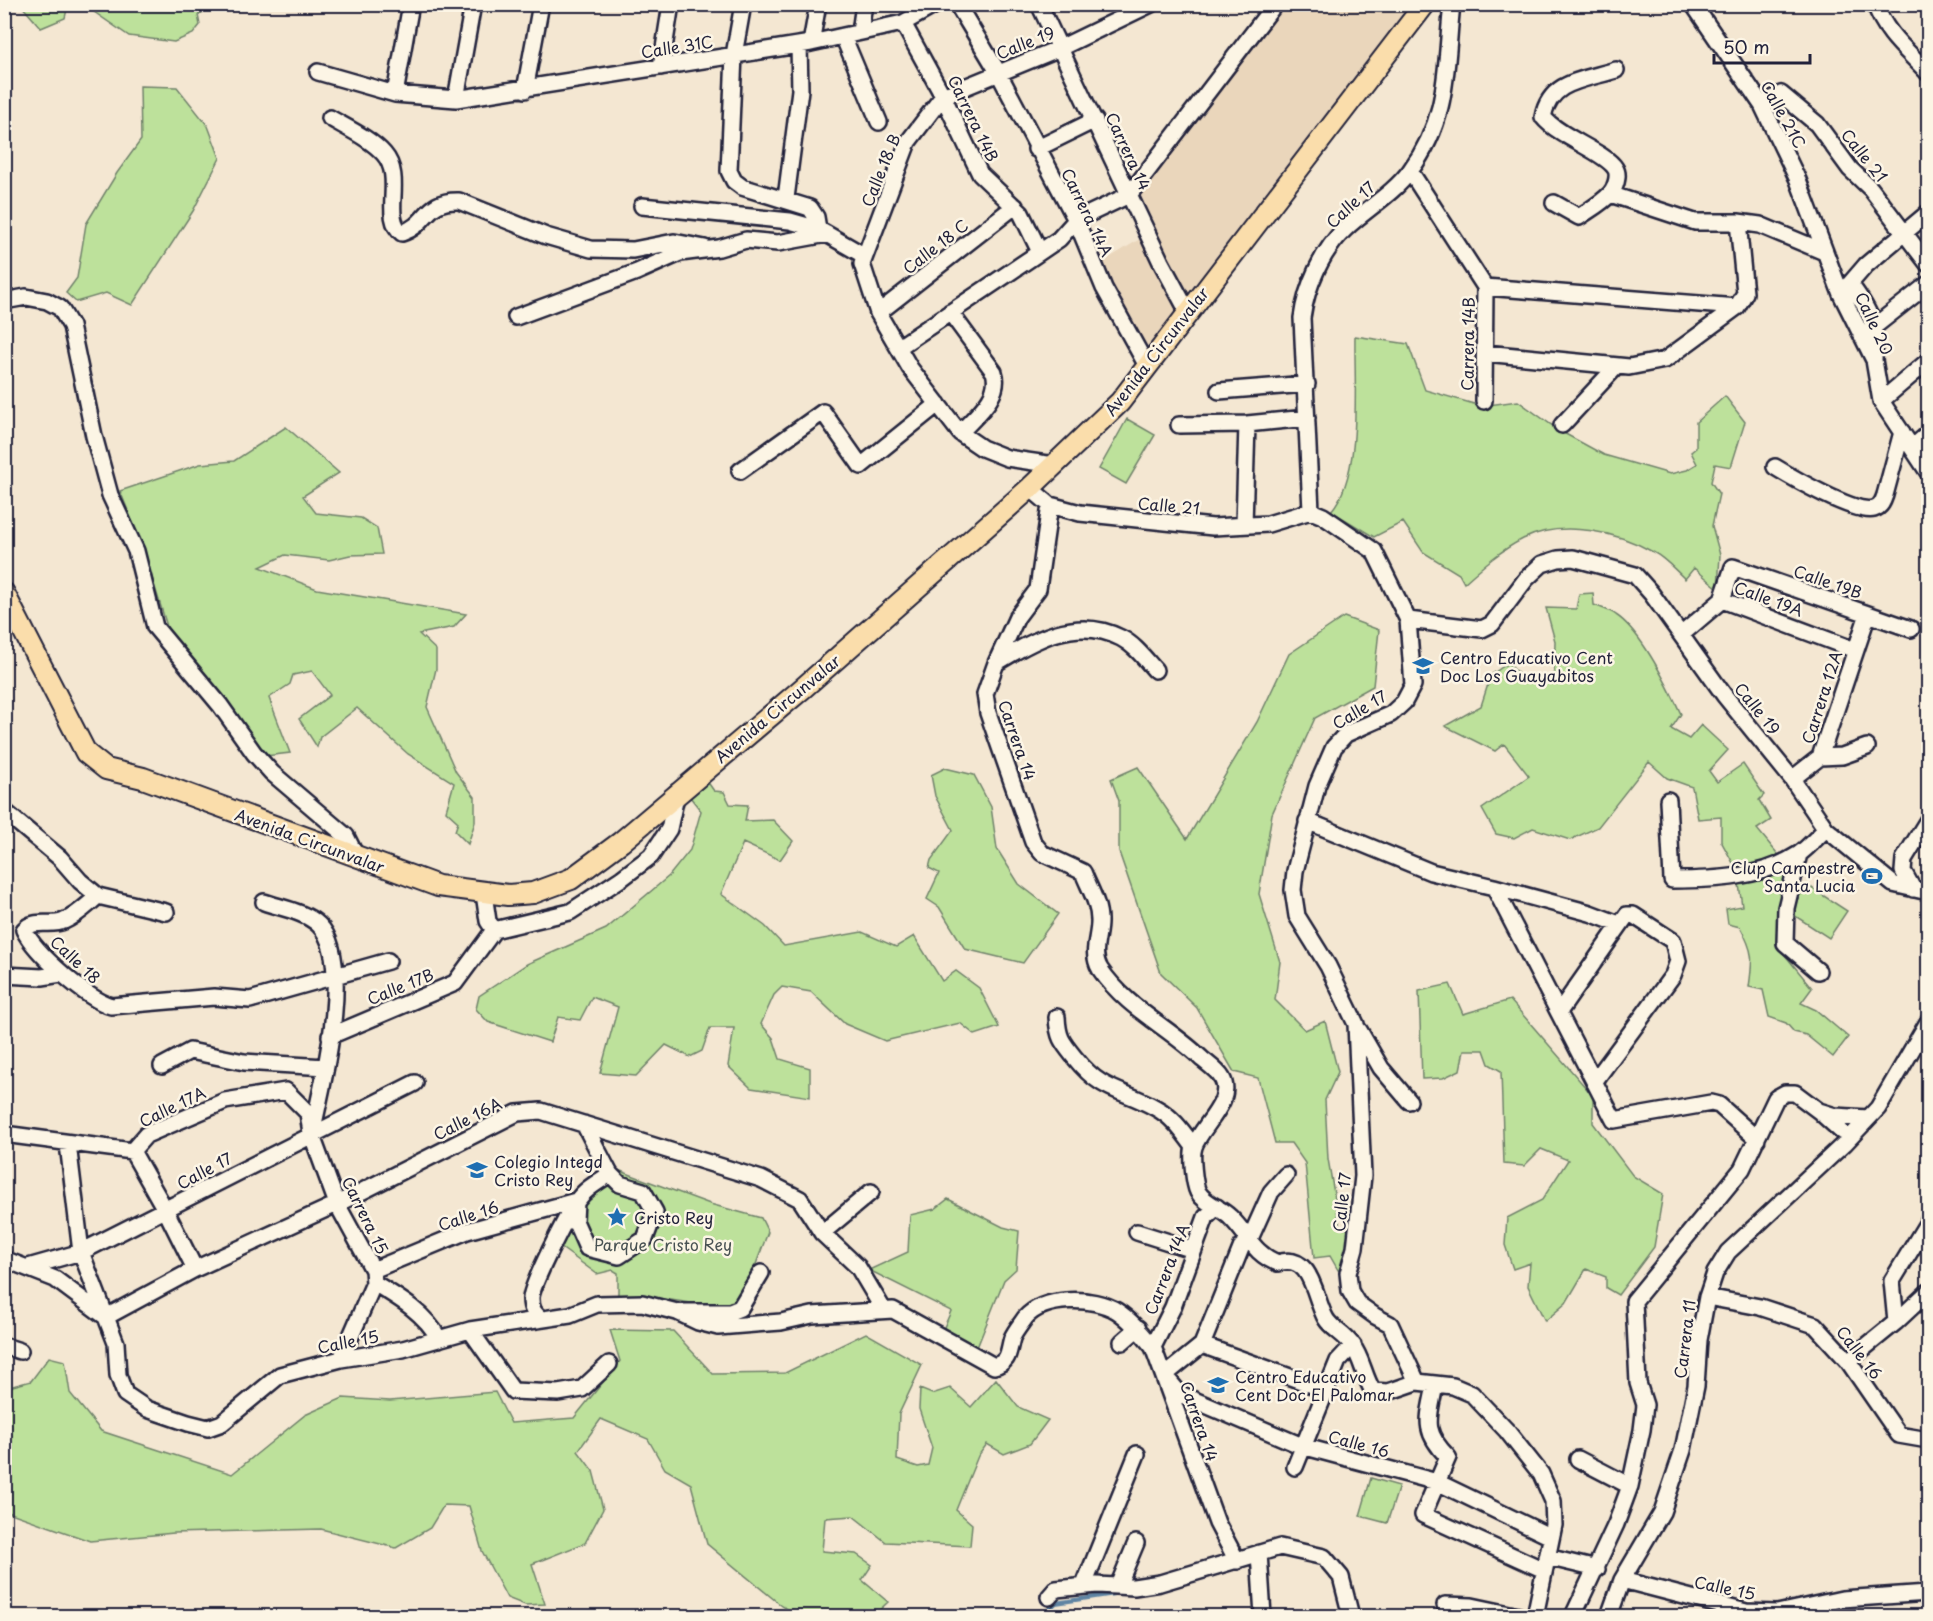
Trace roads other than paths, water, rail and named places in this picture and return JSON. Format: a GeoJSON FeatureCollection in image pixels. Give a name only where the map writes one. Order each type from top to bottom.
{"type":"FeatureCollection","features":[{"type":"Feature","properties":{"kind":"main road","name":"Avenida Circunvalar"},"geometry":{"type":"LineString","coordinates":[[4,593],[72,730],[86,753],[106,769],[142,778],[438,886],[484,894],[533,893],[571,879],[621,842],[677,792],[802,689],[1030,488],[1120,402],[1425,4]]}},
{"type":"Feature","properties":{"kind":"street"},"geometry":{"type":"LineString","coordinates":[[395,94],[411,4]]}},
{"type":"Feature","properties":{"kind":"street"},"geometry":{"type":"LineString","coordinates":[[456,99],[473,4]]}},
{"type":"Feature","properties":{"kind":"street"},"geometry":{"type":"LineString","coordinates":[[525,90],[541,4]]}},
{"type":"Feature","properties":{"kind":"street"},"geometry":{"type":"LineString","coordinates":[[661,68],[671,4]]}},
{"type":"Feature","properties":{"kind":"street"},"geometry":{"type":"LineString","coordinates":[[743,4],[734,55],[729,171],[734,181],[742,187],[786,198],[810,208],[822,231]]}},
{"type":"Feature","properties":{"kind":"street"},"geometry":{"type":"LineString","coordinates":[[786,198],[805,44],[818,4]]}},
{"type":"Feature","properties":{"kind":"street"},"geometry":{"type":"LineString","coordinates":[[860,32],[864,4]]}},
{"type":"Feature","properties":{"kind":"street","name":"Calle 31C"},"geometry":{"type":"LineString","coordinates":[[318,72],[395,94],[456,99],[525,90],[805,44],[903,23],[937,4]]}},
{"type":"Feature","properties":{"kind":"street","name":"Carrera 14A"},"geometry":{"type":"LineString","coordinates":[[957,4],[998,72],[1036,149],[1076,220],[1104,288],[1147,366]]}},
{"type":"Feature","properties":{"kind":"street","name":"Carrera 14"},"geometry":{"type":"LineString","coordinates":[[1040,4],[1129,195],[1188,312]]}},
{"type":"Feature","properties":{"kind":"street"},"geometry":{"type":"LineString","coordinates":[[899,347],[1059,239],[1076,220],[1129,195],[1275,4]]}},
{"type":"Feature","properties":{"kind":"street","name":"Calle 17"},"geometry":{"type":"LineString","coordinates":[[1417,1382],[1390,1324],[1357,1303],[1350,1291],[1348,1273],[1355,1248],[1363,1176],[1356,1024],[1328,966],[1297,916],[1293,890],[1307,821],[1317,786],[1334,747],[1346,734],[1391,714],[1404,702],[1413,685],[1408,620],[1374,551],[1311,510],[1306,418],[1307,384],[1302,318],[1304,300],[1318,267],[1344,230],[1410,171],[1439,115],[1448,77],[1452,4]]}},
{"type":"Feature","properties":{"kind":"street","name":"Calle 21C"},"geometry":{"type":"LineString","coordinates":[[1693,4],[1762,105],[1798,180],[1822,251],[1846,289]]}},
{"type":"Feature","properties":{"kind":"street"},"geometry":{"type":"LineString","coordinates":[[1875,4],[1882,23],[1897,43],[1929,73]]}},
{"type":"Feature","properties":{"kind":"street","name":"Calle 19"},"geometry":{"type":"LineString","coordinates":[[944,96],[1060,48],[1147,5]]}},
{"type":"Feature","properties":{"kind":"street","name":"Carrera 14B"},"geometry":{"type":"LineString","coordinates":[[903,23],[944,96],[980,174],[1015,206],[1040,252]]}},
{"type":"Feature","properties":{"kind":"street"},"geometry":{"type":"LineString","coordinates":[[843,36],[879,122]]}},
{"type":"Feature","properties":{"kind":"street"},"geometry":{"type":"LineString","coordinates":[[1554,203],[1579,216],[1611,194],[1617,178],[1615,168],[1550,126],[1543,117],[1546,102],[1558,88],[1616,70]]}},
{"type":"Feature","properties":{"kind":"street","name":"Calle 21"},"geometry":{"type":"LineString","coordinates":[[1762,105],[1781,94],[1817,124],[1850,169],[1871,189],[1929,264]]}},
{"type":"Feature","properties":{"kind":"street","name":"Calle 18 B"},"geometry":{"type":"LineString","coordinates":[[864,260],[908,142],[944,96]]}},
{"type":"Feature","properties":{"kind":"street"},"geometry":{"type":"LineString","coordinates":[[330,118],[384,154],[393,171],[393,215],[396,228],[402,233],[423,219],[435,204],[445,200],[459,201],[546,236],[591,249],[633,250],[674,242],[705,248],[719,248],[746,240],[778,243],[822,231]]}},
{"type":"Feature","properties":{"kind":"street"},"geometry":{"type":"LineString","coordinates":[[1036,149],[1095,120]]}},
{"type":"Feature","properties":{"kind":"street"},"geometry":{"type":"LineString","coordinates":[[1410,171],[1485,287],[1737,307]]}},
{"type":"Feature","properties":{"kind":"street"},"geometry":{"type":"LineString","coordinates":[[1611,194],[1695,222],[1738,222],[1760,225],[1822,251]]}},
{"type":"Feature","properties":{"kind":"street"},"geometry":{"type":"LineString","coordinates":[[642,206],[790,221],[822,231],[864,260],[879,313],[910,368],[960,433],[982,448],[1007,458],[1054,465]]}},
{"type":"Feature","properties":{"kind":"street","name":"Calle 18 C"},"geometry":{"type":"LineString","coordinates":[[879,313],[1015,206]]}},
{"type":"Feature","properties":{"kind":"street","name":"Calle 20"},"geometry":{"type":"LineString","coordinates":[[1929,213],[1866,265],[1846,289],[1874,360],[1881,401],[1929,472]]}},
{"type":"Feature","properties":{"kind":"street"},"geometry":{"type":"LineString","coordinates":[[1485,353],[1616,367],[1645,366],[1665,360],[1737,307],[1744,294],[1738,222]]}},
{"type":"Feature","properties":{"kind":"street"},"geometry":{"type":"LineString","coordinates":[[516,317],[637,272],[660,260],[705,248]]}},
{"type":"Feature","properties":{"kind":"street"},"geometry":{"type":"LineString","coordinates":[[1875,326],[1929,284]]}},
{"type":"Feature","properties":{"kind":"street","name":"Carrera 14B"},"geometry":{"type":"LineString","coordinates":[[1484,401],[1485,287]]}},
{"type":"Feature","properties":{"kind":"street"},"geometry":{"type":"LineString","coordinates":[[1846,289],[1869,310],[1875,326],[1874,360]]}},
{"type":"Feature","properties":{"kind":"street"},"geometry":{"type":"LineString","coordinates":[[4,302],[26,297],[47,301],[60,308],[71,326],[96,446],[110,495],[136,551],[155,627],[220,705],[254,753],[272,773],[346,836],[357,858]]}},
{"type":"Feature","properties":{"kind":"street"},"geometry":{"type":"LineString","coordinates":[[950,312],[994,372],[998,383],[993,394],[960,433]]}},
{"type":"Feature","properties":{"kind":"street"},"geometry":{"type":"LineString","coordinates":[[1881,401],[1929,361]]}},
{"type":"Feature","properties":{"kind":"street"},"geometry":{"type":"LineString","coordinates":[[1562,424],[1616,367]]}},
{"type":"Feature","properties":{"kind":"street"},"geometry":{"type":"LineString","coordinates":[[1219,391],[1307,384]]}},
{"type":"Feature","properties":{"kind":"street"},"geometry":{"type":"LineString","coordinates":[[740,471],[822,412],[861,466],[938,404]]}},
{"type":"Feature","properties":{"kind":"street"},"geometry":{"type":"LineString","coordinates":[[1179,425],[1247,424],[1306,418]]}},
{"type":"Feature","properties":{"kind":"street"},"geometry":{"type":"LineString","coordinates":[[1244,525],[1247,424]]}},
{"type":"Feature","properties":{"kind":"street"},"geometry":{"type":"LineString","coordinates":[[1775,467],[1844,502],[1874,509],[1881,504],[1885,495],[1902,432]]}},
{"type":"Feature","properties":{"kind":"street"},"geometry":{"type":"LineString","coordinates":[[1913,447],[1929,434]]}},
{"type":"Feature","properties":{"kind":"street","name":"Calle 21"},"geometry":{"type":"LineString","coordinates":[[1030,488],[1050,505],[1080,513],[1213,527],[1268,524],[1311,510]]}},
{"type":"Feature","properties":{"kind":"street","name":"Carrera 14"},"geometry":{"type":"LineString","coordinates":[[1050,505],[1038,589],[1017,616],[988,681],[985,704],[1033,842],[1042,853],[1083,872],[1098,908],[1100,922],[1095,955],[1098,966],[1131,1005],[1168,1029],[1222,1077],[1225,1089],[1217,1109],[1194,1147]]}},
{"type":"Feature","properties":{"kind":"street","name":"Calle 19"},"geometry":{"type":"LineString","coordinates":[[1408,620],[1482,629],[1492,624],[1526,579],[1542,564],[1558,559],[1573,558],[1635,575],[1724,695],[1792,779],[1826,829],[1887,879],[1913,889],[1929,892]]}},
{"type":"Feature","properties":{"kind":"street","name":"Calle 19B"},"geometry":{"type":"LineString","coordinates":[[1722,600],[1733,567],[1911,629]]}},
{"type":"Feature","properties":{"kind":"street","name":"Calle 19A"},"geometry":{"type":"LineString","coordinates":[[1681,635],[1722,600],[1855,650]]}},
{"type":"Feature","properties":{"kind":"street","name":"Carrera 12A"},"geometry":{"type":"LineString","coordinates":[[1792,779],[1820,757],[1869,614]]}},
{"type":"Feature","properties":{"kind":"street"},"geometry":{"type":"LineString","coordinates":[[996,663],[1034,640],[1070,630],[1096,630],[1128,642],[1155,670]]}},
{"type":"Feature","properties":{"kind":"street"},"geometry":{"type":"LineString","coordinates":[[1820,757],[1842,756],[1867,747]]}},
{"type":"Feature","properties":{"kind":"street"},"geometry":{"type":"LineString","coordinates":[[484,894],[488,921],[494,930],[570,912],[622,878],[651,855],[669,829],[677,792]]}},
{"type":"Feature","properties":{"kind":"street"},"geometry":{"type":"LineString","coordinates":[[1668,800],[1672,880],[1717,880],[1775,866],[1799,854],[1826,829]]}},
{"type":"Feature","properties":{"kind":"street"},"geometry":{"type":"LineString","coordinates":[[4,811],[60,858],[80,881],[98,896],[166,912]]}},
{"type":"Feature","properties":{"kind":"street"},"geometry":{"type":"LineString","coordinates":[[1913,889],[1903,871],[1904,859],[1929,820]]}},
{"type":"Feature","properties":{"kind":"street"},"geometry":{"type":"LineString","coordinates":[[1307,821],[1431,872],[1590,913],[1619,924]]}},
{"type":"Feature","properties":{"kind":"street"},"geometry":{"type":"LineString","coordinates":[[1799,854],[1785,908],[1785,944],[1818,971]]}},
{"type":"Feature","properties":{"kind":"street"},"geometry":{"type":"LineString","coordinates":[[1494,887],[1614,1120],[1711,1103],[1719,1105],[1756,1139]]}},
{"type":"Feature","properties":{"kind":"street","name":"Calle 18"},"geometry":{"type":"LineString","coordinates":[[98,896],[78,914],[61,922],[34,924],[24,930],[61,974],[96,1002],[111,1006],[214,997],[250,1000],[388,961]]}},
{"type":"Feature","properties":{"kind":"street"},"geometry":{"type":"LineString","coordinates":[[264,902],[308,918],[320,926],[330,942],[336,976],[326,1067],[311,1133]]}},
{"type":"Feature","properties":{"kind":"street"},"geometry":{"type":"LineString","coordinates":[[1559,1012],[1627,915],[1633,915],[1673,941],[1678,961],[1673,975],[1594,1082]]}},
{"type":"Feature","properties":{"kind":"street","name":"Calle 17B"},"geometry":{"type":"LineString","coordinates":[[330,1036],[455,983],[494,930]]}},
{"type":"Feature","properties":{"kind":"street"},"geometry":{"type":"LineString","coordinates":[[4,975],[42,977],[61,974]]}},
{"type":"Feature","properties":{"kind":"street"},"geometry":{"type":"LineString","coordinates":[[1057,1017],[1058,1036],[1091,1077],[1117,1092],[1156,1108],[1175,1122],[1194,1147],[1194,1176],[1197,1191],[1204,1200],[1230,1217],[1256,1251],[1267,1259],[1299,1264],[1310,1276],[1319,1309],[1329,1324],[1353,1345],[1373,1391],[1388,1392],[1417,1382],[1453,1386],[1472,1394],[1527,1456],[1541,1474],[1553,1501],[1554,1525],[1535,1617]]}},
{"type":"Feature","properties":{"kind":"street","name":"Carrera 11"},"geometry":{"type":"LineString","coordinates":[[1609,1617],[1622,1580],[1662,1512],[1683,1450],[1696,1386],[1699,1340],[1707,1297],[1715,1273],[1728,1252],[1868,1118],[1897,1080],[1922,1030],[1929,1022]]}},
{"type":"Feature","properties":{"kind":"street"},"geometry":{"type":"LineString","coordinates":[[1356,1024],[1381,1068],[1409,1101]]}},
{"type":"Feature","properties":{"kind":"street"},"geometry":{"type":"LineString","coordinates":[[162,1066],[190,1051],[244,1062],[326,1067]]}},
{"type":"Feature","properties":{"kind":"street","name":"Calle 17"},"geometry":{"type":"LineString","coordinates":[[28,1267],[81,1252],[311,1133],[415,1083]]}},
{"type":"Feature","properties":{"kind":"street","name":"Carrera 15"},"geometry":{"type":"LineString","coordinates":[[286,1091],[308,1113],[311,1133],[337,1204],[373,1276]]}},
{"type":"Feature","properties":{"kind":"street","name":"Calle 17A"},"geometry":{"type":"LineString","coordinates":[[4,1134],[132,1151],[146,1135],[225,1101],[286,1091]]}},
{"type":"Feature","properties":{"kind":"street"},"geometry":{"type":"LineString","coordinates":[[1573,1617],[1597,1569],[1630,1486],[1645,1405],[1638,1383],[1634,1301],[1735,1178],[1776,1098],[1785,1093],[1795,1094],[1841,1131]]}},
{"type":"Feature","properties":{"kind":"street","name":"Calle 16A"},"geometry":{"type":"LineString","coordinates":[[106,1317],[195,1269],[337,1204],[517,1113],[541,1111],[761,1179],[800,1198],[822,1233],[858,1267],[883,1309]]}},
{"type":"Feature","properties":{"kind":"street"},"geometry":{"type":"LineString","coordinates":[[1819,1111],[1835,1116],[1868,1118]]}},
{"type":"Feature","properties":{"kind":"street"},"geometry":{"type":"LineString","coordinates":[[576,1201],[575,1221],[587,1248],[619,1256],[645,1239],[655,1212],[643,1191],[620,1184],[610,1174],[584,1124]]}},
{"type":"Feature","properties":{"kind":"street"},"geometry":{"type":"LineString","coordinates":[[68,1144],[81,1252],[106,1317]]}},
{"type":"Feature","properties":{"kind":"street"},"geometry":{"type":"LineString","coordinates":[[132,1151],[166,1210],[195,1269]]}},
{"type":"Feature","properties":{"kind":"street"},"geometry":{"type":"LineString","coordinates":[[541,1319],[533,1311],[530,1297],[576,1201],[588,1189],[610,1174]]}},
{"type":"Feature","properties":{"kind":"street","name":"Carrera 14"},"geometry":{"type":"LineString","coordinates":[[1238,1561],[1217,1523],[1165,1375],[1202,1345],[1242,1246],[1249,1241],[1271,1192],[1286,1175]]}},
{"type":"Feature","properties":{"kind":"street"},"geometry":{"type":"LineString","coordinates":[[822,1233],[871,1192]]}},
{"type":"Feature","properties":{"kind":"street","name":"Calle 16"},"geometry":{"type":"LineString","coordinates":[[373,1276],[467,1231],[576,1201]]}},
{"type":"Feature","properties":{"kind":"street","name":"Carrera 14A"},"geometry":{"type":"LineString","coordinates":[[1153,1347],[1173,1307],[1206,1217],[1216,1207]]}},
{"type":"Feature","properties":{"kind":"street"},"geometry":{"type":"LineString","coordinates":[[1896,1323],[1892,1281],[1929,1222]]}},
{"type":"Feature","properties":{"kind":"street"},"geometry":{"type":"LineString","coordinates":[[1137,1232],[1194,1250]]}},
{"type":"Feature","properties":{"kind":"street"},"geometry":{"type":"LineString","coordinates":[[4,1259],[55,1279],[106,1317]]}},
{"type":"Feature","properties":{"kind":"street"},"geometry":{"type":"LineString","coordinates":[[677,1312],[730,1312],[740,1308],[761,1273]]}},
{"type":"Feature","properties":{"kind":"street"},"geometry":{"type":"LineString","coordinates":[[340,1359],[373,1276],[431,1323],[439,1339]]}},
{"type":"Feature","properties":{"kind":"street"},"geometry":{"type":"LineString","coordinates":[[1848,1361],[1896,1323],[1929,1292]]}},
{"type":"Feature","properties":{"kind":"street","name":"Calle 16"},"geometry":{"type":"LineString","coordinates":[[1707,1297],[1760,1307],[1815,1325],[1848,1361],[1899,1435],[1929,1440]]}},
{"type":"Feature","properties":{"kind":"street"},"geometry":{"type":"LineString","coordinates":[[677,1312],[698,1322],[718,1327],[883,1309],[893,1310],[994,1366],[1002,1364],[1009,1356],[1013,1337],[1024,1319],[1034,1310],[1053,1302],[1084,1301],[1116,1310],[1138,1328],[1153,1347],[1165,1375]]}},
{"type":"Feature","properties":{"kind":"street","name":"Calle 15"},"geometry":{"type":"LineString","coordinates":[[106,1317],[116,1343],[118,1375],[125,1394],[147,1409],[208,1428],[222,1423],[280,1375],[340,1359],[403,1349],[470,1330],[570,1315],[597,1305],[642,1303],[677,1312]]}},
{"type":"Feature","properties":{"kind":"street"},"geometry":{"type":"LineString","coordinates":[[1122,1342],[1138,1328]]}},
{"type":"Feature","properties":{"kind":"street"},"geometry":{"type":"LineString","coordinates":[[470,1330],[513,1392],[558,1393],[582,1389],[609,1364]]}},
{"type":"Feature","properties":{"kind":"street"},"geometry":{"type":"LineString","coordinates":[[1202,1345],[1326,1390]]}},
{"type":"Feature","properties":{"kind":"street"},"geometry":{"type":"LineString","coordinates":[[1295,1467],[1338,1361],[1353,1345]]}},
{"type":"Feature","properties":{"kind":"street"},"geometry":{"type":"LineString","coordinates":[[4,1346],[20,1351]]}},
{"type":"Feature","properties":{"kind":"street","name":"Calle 16"},"geometry":{"type":"LineString","coordinates":[[1165,1375],[1180,1394],[1302,1446],[1437,1482],[1551,1537]]}},
{"type":"Feature","properties":{"kind":"street"},"geometry":{"type":"LineString","coordinates":[[1435,1385],[1426,1421],[1438,1447],[1448,1457],[1423,1515],[1546,1563],[1597,1569]]}},
{"type":"Feature","properties":{"kind":"street"},"geometry":{"type":"LineString","coordinates":[[1084,1586],[1137,1454]]}},
{"type":"Feature","properties":{"kind":"street"},"geometry":{"type":"LineString","coordinates":[[1578,1459],[1630,1486]]}},
{"type":"Feature","properties":{"kind":"street"},"geometry":{"type":"LineString","coordinates":[[1118,1586],[1136,1543]]}},
{"type":"Feature","properties":{"kind":"street"},"geometry":{"type":"LineString","coordinates":[[1049,1597],[1056,1589],[1084,1586],[1134,1587],[1161,1583],[1280,1547],[1324,1557],[1341,1577],[1351,1617]]}},
{"type":"Feature","properties":{"kind":"street"},"geometry":{"type":"LineString","coordinates":[[1259,1553],[1263,1617]]}},
{"type":"Feature","properties":{"kind":"street","name":"Calle 15"},"geometry":{"type":"LineString","coordinates":[[1622,1580],[1746,1612],[1777,1613],[1842,1599],[1929,1593]]}},
{"type":"Feature","properties":{"kind":"street"},"geometry":{"type":"LineString","coordinates":[[1445,1605],[1472,1606],[1519,1617]]}},
{"type":"Feature","properties":{"kind":"waterway"},"geometry":{"type":"LineString","coordinates":[[1047,1616],[1048,1610],[1056,1603],[1121,1593]]}},
{"type":"Feature","properties":{"kind":"place","name":"Centro Educativo Cent Doc Los Guayabitos"},"geometry":{"type":"Point","coordinates":[1423,666]}},
{"type":"Feature","properties":{"kind":"place","name":"Clup Campestre Santa Lucia"},"geometry":{"type":"Point","coordinates":[1872,876]}},
{"type":"Feature","properties":{"kind":"place","name":"Colegio Integd Cristo Rey"},"geometry":{"type":"Point","coordinates":[477,1170]}},
{"type":"Feature","properties":{"kind":"place","name":"Cristo Rey"},"geometry":{"type":"Point","coordinates":[617,1217]}},
{"type":"Feature","properties":{"kind":"place","name":"Centro Educativo Cent Doc El Palomar"},"geometry":{"type":"Point","coordinates":[1218,1385]}},
{"type":"Feature","properties":{"kind":"park label","name":"Parque Cristo Rey"},"geometry":{"type":"Point","coordinates":[663,1244]}}]}
